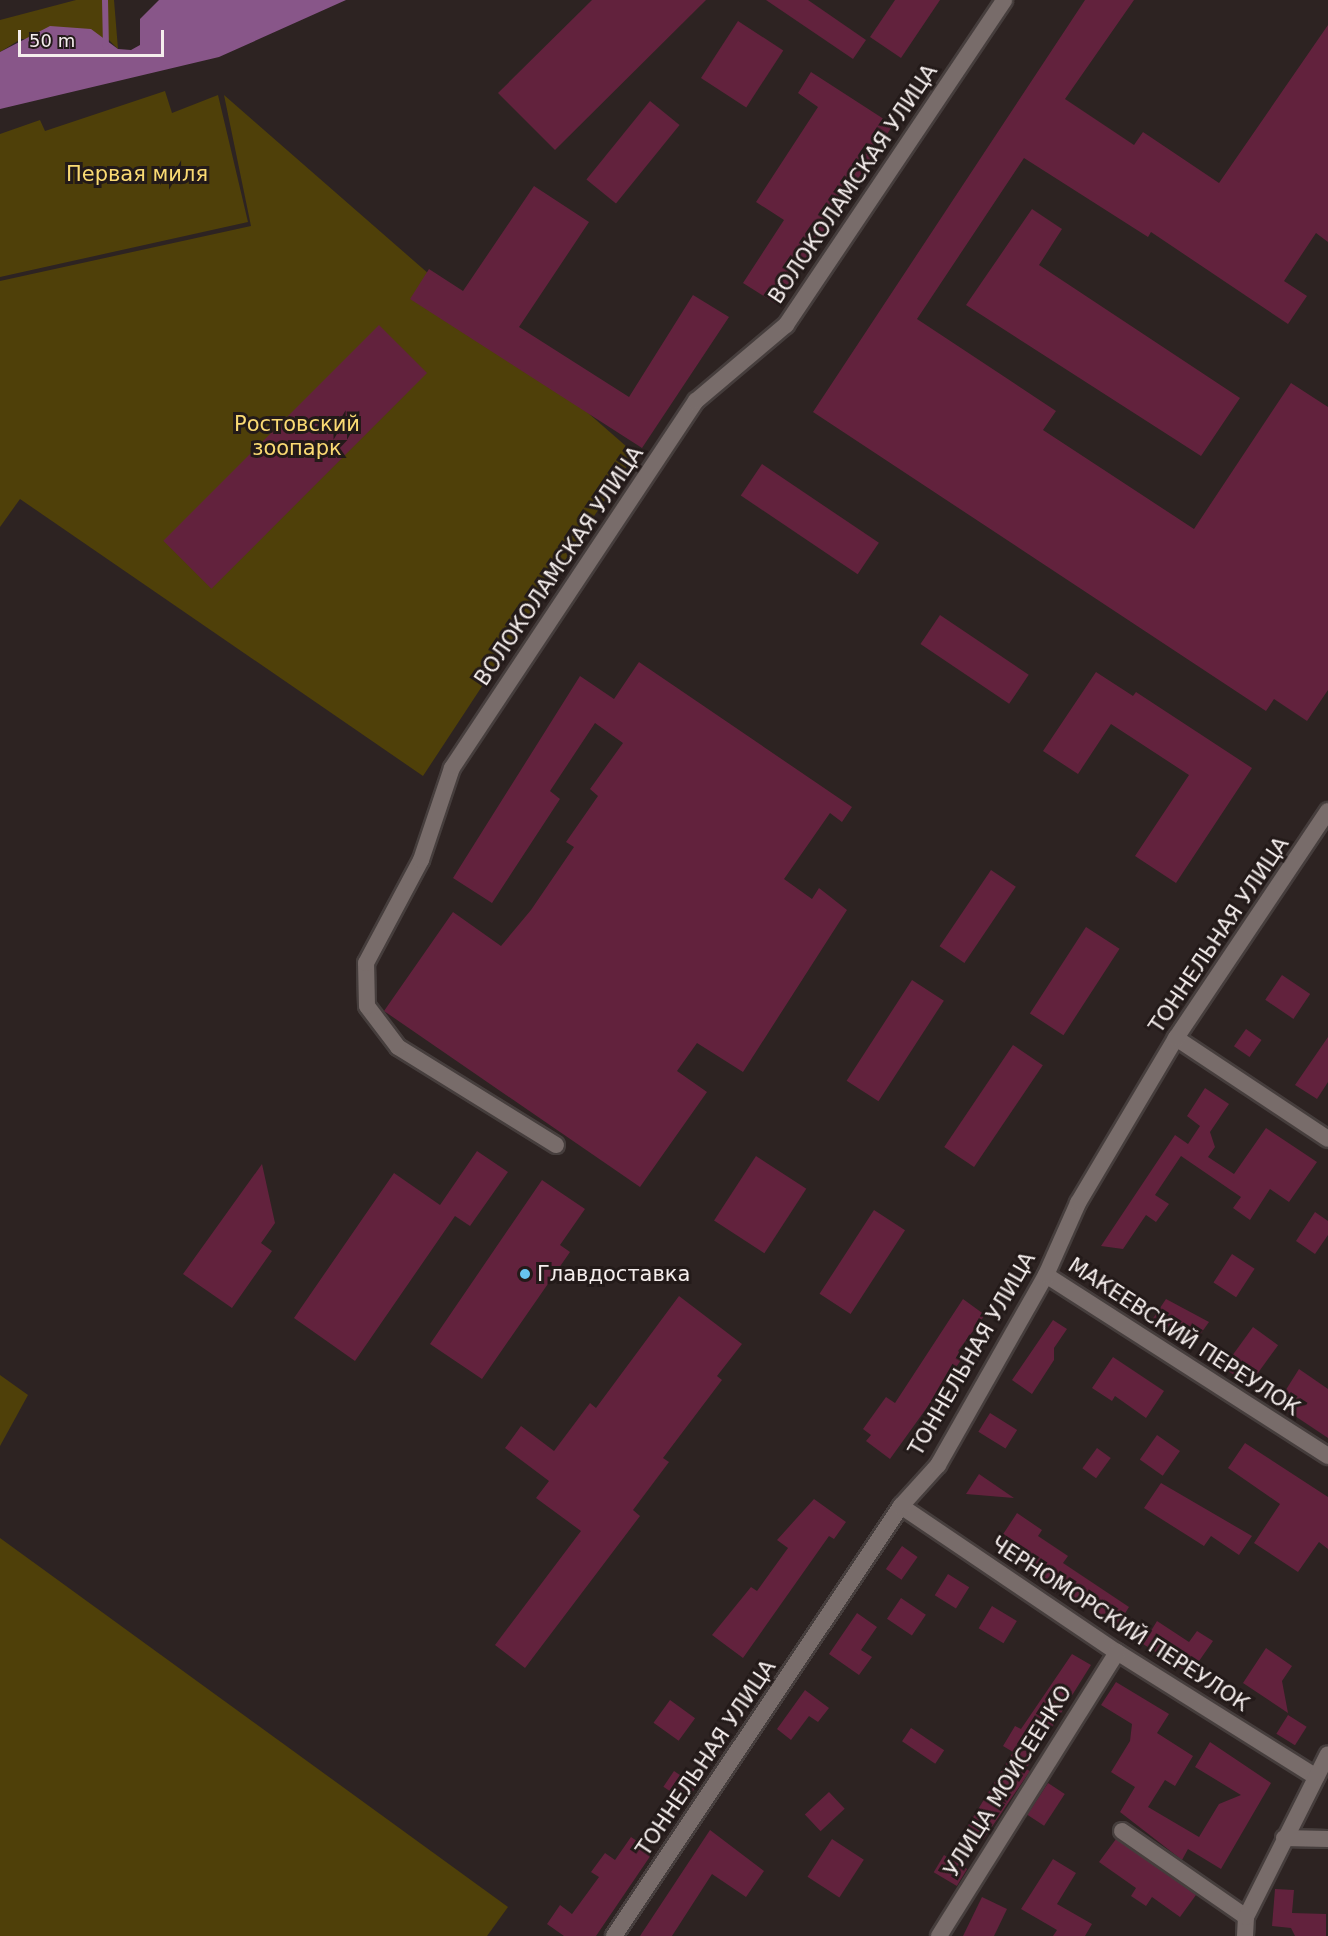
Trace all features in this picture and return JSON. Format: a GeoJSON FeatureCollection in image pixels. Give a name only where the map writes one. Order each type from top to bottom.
{"type":"FeatureCollection","features":[{"type":"Feature","properties":{"kind":"street","name":"ВОЛОКОЛАМСКАЯ УЛИЦА"},"geometry":{"type":"LineString","coordinates":[[556,1145],[398,1047],[367,1006],[366,963],[421,860],[452,768],[696,401],[786,325],[1004,0]]}},
{"type":"Feature","properties":{"kind":"street","name":"ТОННЕЛЬНАЯ УЛИЦА"},"geometry":{"type":"LineString","coordinates":[[614,1936],[901,1506],[938,1465],[1046,1275],[1078,1203],[1176,1038],[1328,811]]}},
{"type":"Feature","properties":{"kind":"street"},"geometry":{"type":"LineString","coordinates":[[1176,1038],[1328,1139]]}},
{"type":"Feature","properties":{"kind":"street","name":"МАКЕЕВСКИЙ ПЕРЕУЛОК"},"geometry":{"type":"LineString","coordinates":[[1046,1275],[1328,1456]]}},
{"type":"Feature","properties":{"kind":"street","name":"ЧЕРНОМОРСКИЙ ПЕРЕУЛОК"},"geometry":{"type":"LineString","coordinates":[[901,1506],[1117,1652],[1316,1778]]}},
{"type":"Feature","properties":{"kind":"street","name":"УЛИЦА МОИСЕЕНКО"},"geometry":{"type":"LineString","coordinates":[[939,1936],[1117,1652]]}},
{"type":"Feature","properties":{"kind":"street"},"geometry":{"type":"LineString","coordinates":[[1245,1936],[1246,1917],[1328,1754]]}},
{"type":"Feature","properties":{"kind":"street"},"geometry":{"type":"LineString","coordinates":[[1122,1831],[1246,1917]]}},
{"type":"Feature","properties":{"kind":"street"},"geometry":{"type":"LineString","coordinates":[[1284,1838],[1328,1839]]}},
{"type":"Feature","properties":{"kind":"green space"},"geometry":{"type":"Polygon","coordinates":[[[76,0],[114,0],[118,49],[108,39],[21,39],[0,52],[0,20],[76,0]]]}},
{"type":"Feature","properties":{"kind":"green space","name":"Первая миля"},"geometry":{"type":"Polygon","coordinates":[[[165,91],[172,113],[218,95],[248,222],[0,277],[0,134],[40,120],[45,131],[165,91]]]}},
{"type":"Feature","properties":{"kind":"green space","name":"Ростовский зоопарк"},"geometry":{"type":"Polygon","coordinates":[[[224,95],[635,454],[423,776],[20,499],[0,527],[0,281],[251,226],[224,95]]]}},
{"type":"Feature","properties":{"kind":"green space"},"geometry":{"type":"Polygon","coordinates":[[[0,1375],[28,1395],[0,1446],[0,1375]]]}},
{"type":"Feature","properties":{"kind":"green space"},"geometry":{"type":"Polygon","coordinates":[[[0,1538],[508,1907],[487,1936],[0,1936],[0,1538]]]}},
{"type":"Feature","properties":{"kind":"shaded area"},"geometry":{"type":"Polygon","coordinates":[[[159,0],[346,0],[219,57],[0,109],[0,52],[50,26],[91,29],[118,49],[131,50],[140,45],[140,19],[159,0]]]}},
{"type":"Feature","properties":{"kind":"building"},"geometry":{"type":"Polygon","coordinates":[[[592,0],[706,0],[555,150],[498,93],[592,0]]]}},
{"type":"Feature","properties":{"kind":"building"},"geometry":{"type":"Polygon","coordinates":[[[766,0],[808,0],[866,40],[853,59],[766,0]]]}},
{"type":"Feature","properties":{"kind":"building"},"geometry":{"type":"Polygon","coordinates":[[[895,0],[940,0],[901,58],[870,37],[895,0]]]}},
{"type":"Feature","properties":{"kind":"building"},"geometry":{"type":"Polygon","coordinates":[[[1085,0],[1134,0],[1065,99],[1134,145],[1143,132],[1219,183],[1328,25],[1328,242],[1316,233],[1284,281],[1307,296],[1288,324],[1151,232],[1148,237],[1024,158],[917,319],[1056,411],[1043,430],[1194,529],[1291,383],[1328,407],[1328,690],[1307,721],[1274,699],[1266,711],[813,412],[1085,0]]]}},
{"type":"Feature","properties":{"kind":"building"},"geometry":{"type":"Polygon","coordinates":[[[738,21],[783,50],[746,107],[701,78],[738,21]]]}},
{"type":"Feature","properties":{"kind":"building"},"geometry":{"type":"Polygon","coordinates":[[[811,72],[893,125],[776,304],[743,283],[784,220],[756,202],[818,107],[798,93],[811,72]]]}},
{"type":"Feature","properties":{"kind":"building"},"geometry":{"type":"Polygon","coordinates":[[[650,101],[680,125],[616,203],[586,179],[650,101]]]}},
{"type":"Feature","properties":{"kind":"building"},"geometry":{"type":"Polygon","coordinates":[[[534,186],[589,222],[519,327],[629,397],[693,295],[729,317],[642,448],[410,299],[429,269],[463,291],[534,186]]]}},
{"type":"Feature","properties":{"kind":"building"},"geometry":{"type":"Polygon","coordinates":[[[1032,209],[1062,229],[1039,265],[1240,398],[1201,456],[966,305],[1032,209]]]}},
{"type":"Feature","properties":{"kind":"building"},"geometry":{"type":"Polygon","coordinates":[[[379,325],[427,373],[211,589],[163,541],[379,325]]]}},
{"type":"Feature","properties":{"kind":"building"},"geometry":{"type":"Polygon","coordinates":[[[762,464],[879,543],[858,574],[741,496],[762,464]]]}},
{"type":"Feature","properties":{"kind":"building"},"geometry":{"type":"Polygon","coordinates":[[[940,615],[1029,675],[1009,704],[920,644],[940,615]]]}},
{"type":"Feature","properties":{"kind":"building"},"geometry":{"type":"Polygon","coordinates":[[[639,662],[852,807],[842,822],[830,813],[784,879],[812,899],[819,888],[847,910],[743,1072],[697,1043],[677,1071],[707,1092],[640,1187],[384,1011],[453,912],[501,946],[531,910],[574,847],[566,842],[598,796],[590,789],[623,743],[595,723],[550,791],[560,799],[492,903],[453,878],[580,676],[614,699],[639,662]]]}},
{"type":"Feature","properties":{"kind":"building"},"geometry":{"type":"Polygon","coordinates":[[[1096,672],[1133,696],[1136,692],[1252,768],[1176,883],[1135,856],[1189,775],[1111,724],[1078,774],[1043,751],[1096,672]]]}},
{"type":"Feature","properties":{"kind":"building"},"geometry":{"type":"Polygon","coordinates":[[[991,870],[1016,887],[964,963],[940,946],[991,870]]]}},
{"type":"Feature","properties":{"kind":"building"},"geometry":{"type":"Polygon","coordinates":[[[1086,927],[1120,949],[1063,1035],[1030,1013],[1086,927]]]}},
{"type":"Feature","properties":{"kind":"building"},"geometry":{"type":"Polygon","coordinates":[[[1282,975],[1310,994],[1293,1019],[1265,1000],[1282,975]]]}},
{"type":"Feature","properties":{"kind":"building"},"geometry":{"type":"Polygon","coordinates":[[[912,980],[944,1001],[879,1101],[847,1081],[912,980]]]}},
{"type":"Feature","properties":{"kind":"building"},"geometry":{"type":"Polygon","coordinates":[[[1246,1029],[1262,1040],[1250,1057],[1234,1046],[1246,1029]]]}},
{"type":"Feature","properties":{"kind":"building"},"geometry":{"type":"Polygon","coordinates":[[[1328,1037],[1328,1082],[1317,1099],[1295,1085],[1328,1037]]]}},
{"type":"Feature","properties":{"kind":"building"},"geometry":{"type":"Polygon","coordinates":[[[1013,1045],[1043,1065],[974,1167],[944,1147],[1013,1045]]]}},
{"type":"Feature","properties":{"kind":"building"},"geometry":{"type":"Polygon","coordinates":[[[1205,1088],[1229,1104],[1210,1132],[1215,1147],[1208,1157],[1234,1174],[1266,1128],[1317,1162],[1289,1202],[1270,1189],[1250,1220],[1233,1208],[1241,1197],[1181,1156],[1155,1195],[1169,1204],[1156,1222],[1146,1215],[1123,1249],[1101,1246],[1175,1135],[1188,1144],[1200,1126],[1187,1116],[1205,1088]]]}},
{"type":"Feature","properties":{"kind":"building"},"geometry":{"type":"Polygon","coordinates":[[[477,1151],[508,1172],[470,1226],[455,1216],[355,1361],[294,1318],[394,1173],[440,1205],[477,1151]]]}},
{"type":"Feature","properties":{"kind":"building"},"geometry":{"type":"Polygon","coordinates":[[[756,1156],[806,1189],[764,1253],[714,1221],[756,1156]]]}},
{"type":"Feature","properties":{"kind":"building"},"geometry":{"type":"Polygon","coordinates":[[[262,1164],[275,1223],[261,1243],[272,1251],[232,1308],[183,1274],[262,1164]]]}},
{"type":"Feature","properties":{"kind":"building"},"geometry":{"type":"Polygon","coordinates":[[[542,1180],[585,1209],[560,1245],[570,1252],[482,1379],[430,1344],[542,1180]]]}},
{"type":"Feature","properties":{"kind":"building"},"geometry":{"type":"Polygon","coordinates":[[[874,1210],[905,1230],[851,1314],[820,1294],[874,1210]]]}},
{"type":"Feature","properties":{"kind":"building"},"geometry":{"type":"Polygon","coordinates":[[[1315,1212],[1328,1221],[1328,1235],[1315,1254],[1296,1241],[1315,1212]]]}},
{"type":"Feature","properties":{"kind":"building"},"geometry":{"type":"Polygon","coordinates":[[[1232,1254],[1255,1269],[1236,1297],[1213,1283],[1232,1254]]]}},
{"type":"Feature","properties":{"kind":"building"},"geometry":{"type":"Polygon","coordinates":[[[679,1296],[742,1344],[717,1376],[722,1380],[663,1458],[669,1462],[633,1510],[640,1516],[525,1668],[495,1645],[581,1531],[536,1498],[549,1481],[505,1448],[521,1426],[554,1451],[590,1403],[596,1408],[679,1296]]]}},
{"type":"Feature","properties":{"kind":"building"},"geometry":{"type":"Polygon","coordinates":[[[963,1299],[985,1315],[958,1351],[964,1356],[890,1459],[866,1441],[871,1435],[863,1429],[886,1397],[895,1403],[963,1299]]]}},
{"type":"Feature","properties":{"kind":"building"},"geometry":{"type":"Polygon","coordinates":[[[1166,1299],[1209,1322],[1192,1346],[1152,1320],[1166,1299]]]}},
{"type":"Feature","properties":{"kind":"building"},"geometry":{"type":"Polygon","coordinates":[[[1053,1320],[1067,1329],[1054,1348],[1054,1360],[1032,1394],[1012,1380],[1053,1320]]]}},
{"type":"Feature","properties":{"kind":"building"},"geometry":{"type":"Polygon","coordinates":[[[1253,1327],[1278,1345],[1249,1386],[1224,1367],[1253,1327]]]}},
{"type":"Feature","properties":{"kind":"building"},"geometry":{"type":"Polygon","coordinates":[[[1113,1357],[1164,1391],[1146,1418],[1115,1396],[1112,1401],[1092,1388],[1113,1357]]]}},
{"type":"Feature","properties":{"kind":"building"},"geometry":{"type":"Polygon","coordinates":[[[1299,1369],[1328,1389],[1328,1438],[1277,1404],[1299,1369]]]}},
{"type":"Feature","properties":{"kind":"building"},"geometry":{"type":"Polygon","coordinates":[[[990,1413],[1017,1430],[1005,1449],[978,1432],[990,1413]]]}},
{"type":"Feature","properties":{"kind":"building"},"geometry":{"type":"Polygon","coordinates":[[[1157,1435],[1180,1451],[1163,1476],[1140,1460],[1157,1435]]]}},
{"type":"Feature","properties":{"kind":"building"},"geometry":{"type":"Polygon","coordinates":[[[1245,1443],[1328,1497],[1328,1549],[1319,1542],[1298,1572],[1254,1543],[1280,1504],[1228,1468],[1245,1443]]]}},
{"type":"Feature","properties":{"kind":"building"},"geometry":{"type":"Polygon","coordinates":[[[1097,1448],[1111,1458],[1096,1478],[1082,1468],[1097,1448]]]}},
{"type":"Feature","properties":{"kind":"building"},"geometry":{"type":"Polygon","coordinates":[[[979,1474],[1014,1498],[966,1494],[979,1474]]]}},
{"type":"Feature","properties":{"kind":"building"},"geometry":{"type":"Polygon","coordinates":[[[1161,1483],[1252,1536],[1239,1555],[1211,1536],[1204,1546],[1144,1508],[1161,1483]]]}},
{"type":"Feature","properties":{"kind":"building"},"geometry":{"type":"Polygon","coordinates":[[[814,1499],[846,1522],[834,1539],[829,1536],[743,1658],[712,1635],[751,1587],[757,1591],[788,1548],[777,1540],[814,1499]]]}},
{"type":"Feature","properties":{"kind":"building"},"geometry":{"type":"Polygon","coordinates":[[[1017,1513],[1042,1530],[1038,1536],[1068,1556],[1063,1563],[1129,1607],[1117,1626],[996,1545],[1017,1513]]]}},
{"type":"Feature","properties":{"kind":"building"},"geometry":{"type":"Polygon","coordinates":[[[902,1546],[918,1557],[902,1580],[886,1569],[902,1546]]]}},
{"type":"Feature","properties":{"kind":"building"},"geometry":{"type":"Polygon","coordinates":[[[948,1574],[969,1587],[956,1608],[935,1595],[948,1574]]]}},
{"type":"Feature","properties":{"kind":"building"},"geometry":{"type":"Polygon","coordinates":[[[901,1598],[926,1615],[912,1636],[887,1619],[901,1598]]]}},
{"type":"Feature","properties":{"kind":"building"},"geometry":{"type":"Polygon","coordinates":[[[992,1606],[1017,1621],[1003,1643],[979,1628],[992,1606]]]}},
{"type":"Feature","properties":{"kind":"building"},"geometry":{"type":"Polygon","coordinates":[[[857,1613],[877,1627],[861,1650],[872,1657],[859,1675],[829,1654],[857,1613]]]}},
{"type":"Feature","properties":{"kind":"building"},"geometry":{"type":"Polygon","coordinates":[[[1157,1621],[1189,1642],[1197,1631],[1213,1641],[1190,1674],[1143,1644],[1157,1621]]]}},
{"type":"Feature","properties":{"kind":"building"},"geometry":{"type":"Polygon","coordinates":[[[1266,1648],[1292,1666],[1282,1681],[1288,1713],[1243,1683],[1266,1648]]]}},
{"type":"Feature","properties":{"kind":"building"},"geometry":{"type":"Polygon","coordinates":[[[1072,1654],[1091,1665],[1026,1769],[1030,1771],[983,1840],[966,1829],[1013,1752],[1003,1746],[1015,1726],[1021,1729],[1072,1654]]]}},
{"type":"Feature","properties":{"kind":"building"},"geometry":{"type":"Polygon","coordinates":[[[1116,1682],[1169,1714],[1157,1733],[1193,1756],[1175,1786],[1165,1780],[1148,1807],[1199,1837],[1219,1804],[1241,1795],[1195,1767],[1210,1742],[1271,1783],[1221,1869],[1188,1849],[1182,1860],[1120,1812],[1135,1787],[1111,1772],[1130,1741],[1132,1724],[1101,1705],[1116,1682]]]}},
{"type":"Feature","properties":{"kind":"building"},"geometry":{"type":"Polygon","coordinates":[[[805,1690],[829,1708],[818,1722],[809,1716],[791,1740],[777,1729],[805,1690]]]}},
{"type":"Feature","properties":{"kind":"building"},"geometry":{"type":"Polygon","coordinates":[[[670,1700],[695,1718],[679,1741],[654,1723],[670,1700]]]}},
{"type":"Feature","properties":{"kind":"building"},"geometry":{"type":"Polygon","coordinates":[[[1288,1715],[1307,1727],[1295,1745],[1276,1734],[1288,1715]]]}},
{"type":"Feature","properties":{"kind":"building"},"geometry":{"type":"Polygon","coordinates":[[[911,1728],[944,1750],[935,1764],[902,1741],[911,1728]]]}},
{"type":"Feature","properties":{"kind":"building"},"geometry":{"type":"Polygon","coordinates":[[[674,1771],[696,1786],[686,1802],[663,1787],[674,1771]]]}},
{"type":"Feature","properties":{"kind":"building"},"geometry":{"type":"Polygon","coordinates":[[[1048,1783],[1065,1794],[1044,1826],[1027,1815],[1048,1783]]]}},
{"type":"Feature","properties":{"kind":"building"},"geometry":{"type":"Polygon","coordinates":[[[829,1792],[845,1809],[821,1831],[805,1815],[829,1792]]]}},
{"type":"Feature","properties":{"kind":"building"},"geometry":{"type":"Polygon","coordinates":[[[710,1830],[764,1871],[746,1897],[712,1874],[672,1936],[640,1936],[710,1830]]]}},
{"type":"Feature","properties":{"kind":"building"},"geometry":{"type":"Polygon","coordinates":[[[631,1837],[653,1852],[596,1936],[564,1936],[547,1924],[560,1905],[572,1914],[599,1877],[591,1872],[605,1853],[615,1860],[631,1837]]]}},
{"type":"Feature","properties":{"kind":"building"},"geometry":{"type":"Polygon","coordinates":[[[832,1839],[864,1860],[839,1897],[807,1877],[832,1839]]]}},
{"type":"Feature","properties":{"kind":"building"},"geometry":{"type":"Polygon","coordinates":[[[1116,1839],[1196,1895],[1180,1917],[1152,1897],[1146,1906],[1131,1896],[1136,1888],[1099,1862],[1116,1839]]]}},
{"type":"Feature","properties":{"kind":"building"},"geometry":{"type":"Polygon","coordinates":[[[944,1855],[967,1869],[957,1886],[934,1872],[944,1855]]]}},
{"type":"Feature","properties":{"kind":"building"},"geometry":{"type":"Polygon","coordinates":[[[1053,1859],[1076,1873],[1057,1904],[1092,1924],[1085,1936],[1053,1936],[1057,1930],[1021,1909],[1053,1859]]]}},
{"type":"Feature","properties":{"kind":"building"},"geometry":{"type":"Polygon","coordinates":[[[1275,1889],[1294,1890],[1292,1913],[1326,1914],[1326,1936],[1295,1936],[1291,1928],[1272,1926],[1275,1889]]]}},
{"type":"Feature","properties":{"kind":"building"},"geometry":{"type":"Polygon","coordinates":[[[982,1897],[1007,1909],[994,1936],[963,1936],[982,1897]]]}},
{"type":"Feature","properties":{"kind":"waterway"},"geometry":{"type":"LineString","coordinates":[[105,0],[106,47]]}},
{"type":"Feature","properties":{"kind":"place","name":"Главдоставка"},"geometry":{"type":"Point","coordinates":[525,1274]}}]}
